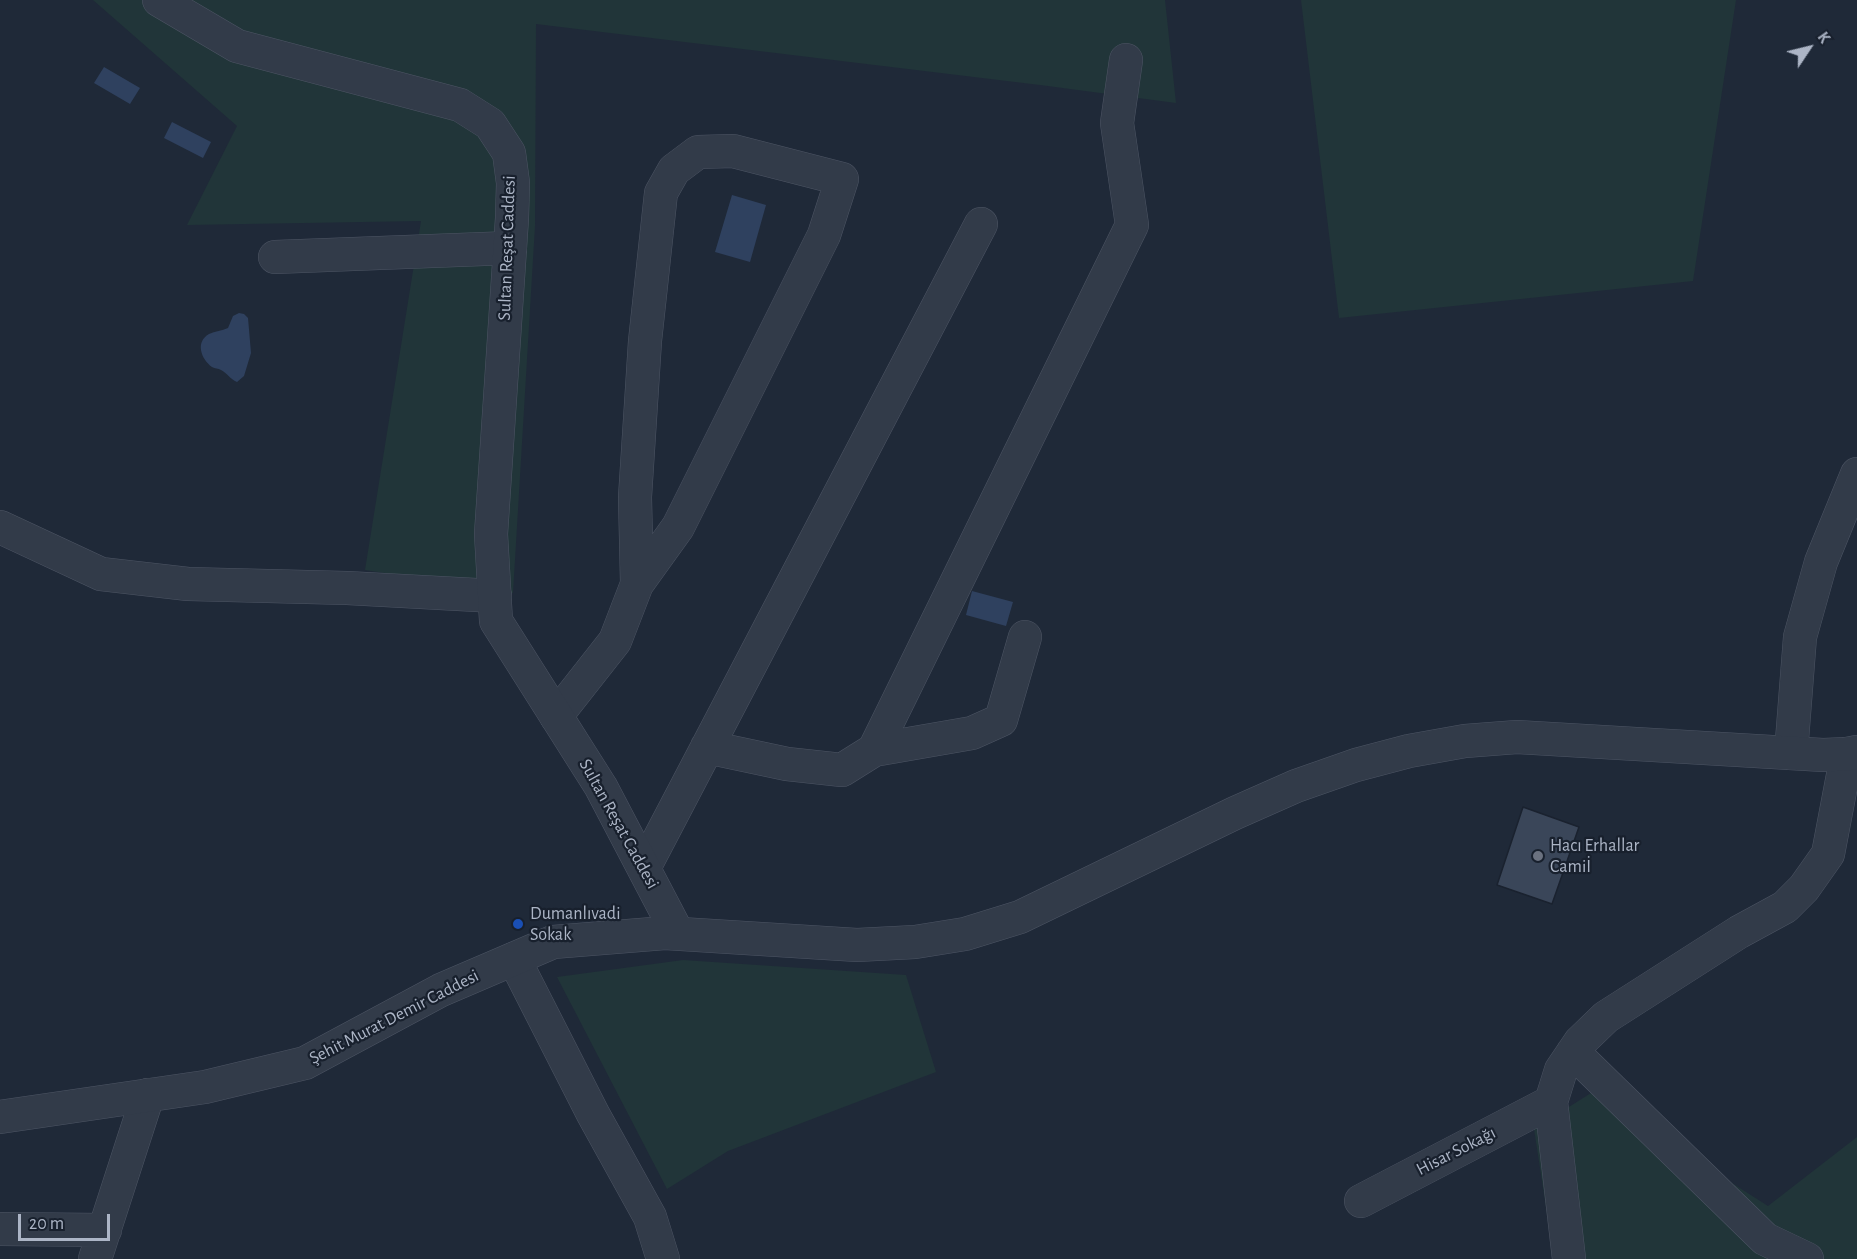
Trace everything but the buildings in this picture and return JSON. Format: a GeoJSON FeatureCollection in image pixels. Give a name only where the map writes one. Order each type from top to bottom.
{"type":"FeatureCollection","features":[{"type":"Feature","properties":{"kind":"street","name":"Sultan Reşat Caddesi"},"geometry":{"type":"LineString","coordinates":[[159,0],[237,46],[460,105],[490,124],[509,153],[513,183],[510,248],[491,534],[496,621],[602,787],[678,934]]}},
{"type":"Feature","properties":{"kind":"street"},"geometry":{"type":"LineString","coordinates":[[874,750],[1132,225],[1117,123],[1126,60]]}},
{"type":"Feature","properties":{"kind":"street"},"geometry":{"type":"LineString","coordinates":[[556,716],[615,641],[637,584],[678,527],[824,235],[842,179],[733,150],[699,152],[674,170],[661,193],[645,341],[636,485],[637,584]]}},
{"type":"Feature","properties":{"kind":"street"},"geometry":{"type":"LineString","coordinates":[[644,868],[981,224]]}},
{"type":"Feature","properties":{"kind":"street"},"geometry":{"type":"LineString","coordinates":[[275,257],[510,248]]}},
{"type":"Feature","properties":{"kind":"street"},"geometry":{"type":"LineString","coordinates":[[1791,753],[1800,637],[1821,562],[1857,474]]}},
{"type":"Feature","properties":{"kind":"street"},"geometry":{"type":"LineString","coordinates":[[0,527],[101,574],[188,584],[347,588],[495,596]]}},
{"type":"Feature","properties":{"kind":"street"},"geometry":{"type":"LineString","coordinates":[[707,747],[786,764],[842,770],[874,750],[972,733],[1001,720],[1025,637]]}},
{"type":"Feature","properties":{"kind":"street","name":"Şehit Murat Demir Caddesi"},"geometry":{"type":"LineString","coordinates":[[0,1117],[205,1088],[305,1063],[441,990],[553,942],[665,933],[857,945],[915,942],[965,934],[1020,917],[1296,786],[1356,765],[1409,751],[1454,743],[1517,737],[1791,753],[1852,753]]}},
{"type":"Feature","properties":{"kind":"street"},"geometry":{"type":"LineString","coordinates":[[1569,1259],[1551,1102],[1561,1070],[1580,1042],[1606,1017],[1739,932],[1785,907],[1804,888],[1828,854],[1852,753]]}},
{"type":"Feature","properties":{"kind":"street"},"geometry":{"type":"LineString","coordinates":[[514,959],[593,1114],[650,1217],[663,1259]]}},
{"type":"Feature","properties":{"kind":"street"},"geometry":{"type":"LineString","coordinates":[[1573,1052],[1765,1239],[1806,1259]]}},
{"type":"Feature","properties":{"kind":"street"},"geometry":{"type":"LineString","coordinates":[[0,1229],[100,1244],[148,1095]]}},
{"type":"Feature","properties":{"kind":"street","name":"Hisar Sokağı"},"geometry":{"type":"LineString","coordinates":[[1361,1201],[1551,1102]]}},
{"type":"Feature","properties":{"kind":"green space"},"geometry":{"type":"Polygon","coordinates":[[[93,0],[1165,0],[1176,103],[536,24],[535,226],[513,593],[365,570],[421,221],[187,225],[237,126],[93,0]]]}},
{"type":"Feature","properties":{"kind":"green space"},"geometry":{"type":"Polygon","coordinates":[[[1301,0],[1736,0],[1693,281],[1339,318],[1301,0]]]}},
{"type":"Feature","properties":{"kind":"green space"},"geometry":{"type":"Polygon","coordinates":[[[683,960],[906,975],[936,1072],[728,1151],[667,1189],[557,977],[683,960]]]}},
{"type":"Feature","properties":{"kind":"green space"},"geometry":{"type":"Polygon","coordinates":[[[1591,1093],[1768,1206],[1857,1137],[1857,1259],[1554,1259],[1534,1129],[1591,1093]]]}},
{"type":"Feature","properties":{"kind":"water"},"geometry":{"type":"Polygon","coordinates":[[[104,67],[140,88],[130,104],[94,83],[104,67]]]}},
{"type":"Feature","properties":{"kind":"water"},"geometry":{"type":"Polygon","coordinates":[[[172,122],[211,142],[203,158],[164,138],[172,122]]]}},
{"type":"Feature","properties":{"kind":"water"},"geometry":{"type":"Polygon","coordinates":[[[732,195],[766,205],[750,262],[715,252],[732,195]]]}},
{"type":"Feature","properties":{"kind":"water"},"geometry":{"type":"Polygon","coordinates":[[[239,313],[248,318],[251,353],[244,376],[237,382],[223,371],[208,364],[201,346],[205,337],[228,328],[233,316],[239,313]]]}},
{"type":"Feature","properties":{"kind":"water"},"geometry":{"type":"Polygon","coordinates":[[[972,591],[1013,602],[1006,626],[966,615],[972,591]]]}},
{"type":"Feature","properties":{"kind":"place","name":"Hacı Erhallar Camiİ"},"geometry":{"type":"Point","coordinates":[1538,856]}},
{"type":"Feature","properties":{"kind":"place","name":"Dumanlıvadi Sokak"},"geometry":{"type":"Point","coordinates":[518,924]}}]}
